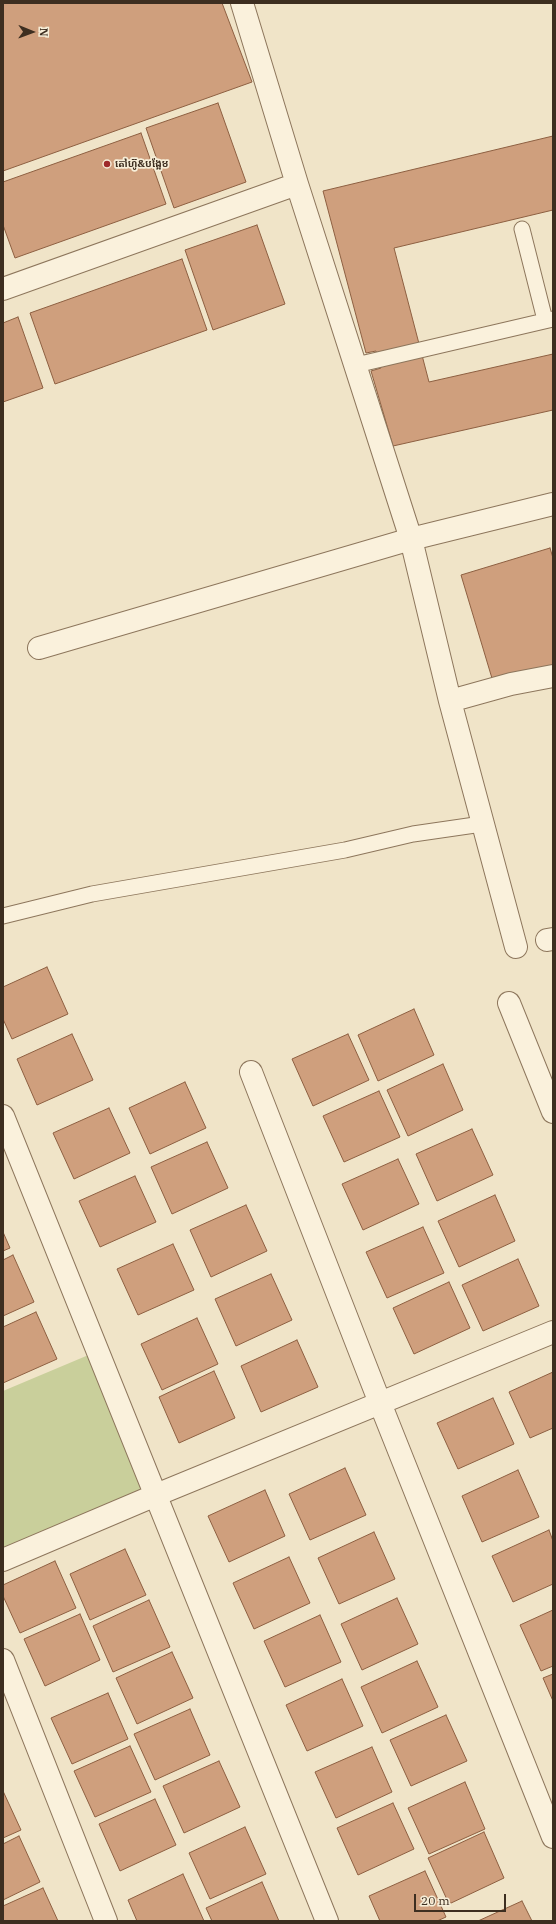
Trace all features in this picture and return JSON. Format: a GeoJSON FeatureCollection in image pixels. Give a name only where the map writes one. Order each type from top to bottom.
{"type":"FeatureCollection","features":[{"type":"Feature","properties":{"kind":"street"},"geometry":{"type":"LineString","coordinates":[[242,3],[297,184],[411,539],[450,702],[516,947]]}},
{"type":"Feature","properties":{"kind":"street"},"geometry":{"type":"LineString","coordinates":[[3,289],[297,184]]}},
{"type":"Feature","properties":{"kind":"street"},"geometry":{"type":"LineString","coordinates":[[39,648],[411,539],[553,504]]}},
{"type":"Feature","properties":{"kind":"street"},"geometry":{"type":"LineString","coordinates":[[450,702],[511,684],[553,676]]}},
{"type":"Feature","properties":{"kind":"street"},"geometry":{"type":"LineString","coordinates":[[509,1003],[553,1112]]}},
{"type":"Feature","properties":{"kind":"street"},"geometry":{"type":"LineString","coordinates":[[251,1072],[380,1403],[553,1837]]}},
{"type":"Feature","properties":{"kind":"street"},"geometry":{"type":"LineString","coordinates":[[3,1116],[327,1921]]}},
{"type":"Feature","properties":{"kind":"street"},"geometry":{"type":"LineString","coordinates":[[3,1560],[156,1495],[553,1332]]}},
{"type":"Feature","properties":{"kind":"street"},"geometry":{"type":"LineString","coordinates":[[3,1660],[106,1921]]}},
{"type":"Feature","properties":{"kind":"lane"},"geometry":{"type":"LineString","coordinates":[[356,365],[549,320],[522,229]]}},
{"type":"Feature","properties":{"kind":"lane"},"geometry":{"type":"LineString","coordinates":[[3,916],[92,894],[345,850],[413,834],[482,824]]}},
{"type":"Feature","properties":{"kind":"green space"},"geometry":{"type":"Polygon","coordinates":[[[98,1351],[156,1495],[3,1560],[3,1391],[98,1351]]]}},
{"type":"Feature","properties":{"kind":"building"},"geometry":{"type":"Polygon","coordinates":[[[3,3],[222,3],[252,82],[3,171],[3,3]]]}},
{"type":"Feature","properties":{"kind":"building"},"geometry":{"type":"Polygon","coordinates":[[[218,103],[246,182],[174,208],[146,128],[218,103]]]}},
{"type":"Feature","properties":{"kind":"building"},"geometry":{"type":"Polygon","coordinates":[[[141,133],[166,204],[15,258],[3,225],[3,182],[141,133]]]}},
{"type":"Feature","properties":{"kind":"building"},"geometry":{"type":"Polygon","coordinates":[[[553,136],[553,210],[394,248],[429,382],[553,354],[553,410],[393,446],[371,371],[381,368],[376,351],[366,353],[323,191],[553,136]]]}},
{"type":"Feature","properties":{"kind":"building"},"geometry":{"type":"Polygon","coordinates":[[[257,225],[285,304],[213,330],[185,250],[257,225]]]}},
{"type":"Feature","properties":{"kind":"building"},"geometry":{"type":"Polygon","coordinates":[[[182,259],[207,330],[55,384],[30,313],[182,259]]]}},
{"type":"Feature","properties":{"kind":"building"},"geometry":{"type":"Polygon","coordinates":[[[18,317],[43,388],[3,402],[3,323],[18,317]]]}},
{"type":"Feature","properties":{"kind":"building"},"geometry":{"type":"Polygon","coordinates":[[[550,548],[553,558],[553,667],[494,685],[461,575],[550,548]]]}},
{"type":"Feature","properties":{"kind":"building"},"geometry":{"type":"Polygon","coordinates":[[[47,967],[68,1014],[12,1039],[3,1019],[3,987],[47,967]]]}},
{"type":"Feature","properties":{"kind":"building"},"geometry":{"type":"Polygon","coordinates":[[[414,1009],[434,1055],[378,1081],[358,1035],[414,1009]]]}},
{"type":"Feature","properties":{"kind":"building"},"geometry":{"type":"Polygon","coordinates":[[[72,1034],[93,1080],[37,1105],[17,1059],[72,1034]]]}},
{"type":"Feature","properties":{"kind":"building"},"geometry":{"type":"Polygon","coordinates":[[[348,1034],[369,1080],[313,1106],[292,1059],[348,1034]]]}},
{"type":"Feature","properties":{"kind":"building"},"geometry":{"type":"Polygon","coordinates":[[[443,1064],[463,1110],[408,1136],[387,1090],[443,1064]]]}},
{"type":"Feature","properties":{"kind":"building"},"geometry":{"type":"Polygon","coordinates":[[[185,1082],[206,1128],[150,1154],[129,1108],[185,1082]]]}},
{"type":"Feature","properties":{"kind":"building"},"geometry":{"type":"Polygon","coordinates":[[[379,1091],[400,1137],[344,1162],[323,1116],[379,1091]]]}},
{"type":"Feature","properties":{"kind":"building"},"geometry":{"type":"Polygon","coordinates":[[[109,1108],[130,1153],[74,1179],[53,1133],[109,1108]]]}},
{"type":"Feature","properties":{"kind":"building"},"geometry":{"type":"Polygon","coordinates":[[[472,1129],[493,1175],[437,1201],[416,1154],[472,1129]]]}},
{"type":"Feature","properties":{"kind":"building"},"geometry":{"type":"Polygon","coordinates":[[[207,1142],[228,1188],[172,1214],[151,1167],[207,1142]]]}},
{"type":"Feature","properties":{"kind":"building"},"geometry":{"type":"Polygon","coordinates":[[[398,1159],[419,1204],[363,1230],[342,1184],[398,1159]]]}},
{"type":"Feature","properties":{"kind":"building"},"geometry":{"type":"Polygon","coordinates":[[[135,1176],[156,1222],[100,1247],[79,1201],[135,1176]]]}},
{"type":"Feature","properties":{"kind":"building"},"geometry":{"type":"Polygon","coordinates":[[[495,1195],[515,1241],[459,1267],[438,1221],[495,1195]]]}},
{"type":"Feature","properties":{"kind":"building"},"geometry":{"type":"Polygon","coordinates":[[[246,1205],[267,1251],[211,1277],[190,1230],[246,1205]]]}},
{"type":"Feature","properties":{"kind":"building"},"geometry":{"type":"Polygon","coordinates":[[[423,1227],[444,1273],[387,1298],[366,1252],[423,1227]]]}},
{"type":"Feature","properties":{"kind":"building"},"geometry":{"type":"Polygon","coordinates":[[[3,1232],[10,1248],[3,1251],[3,1232]]]}},
{"type":"Feature","properties":{"kind":"building"},"geometry":{"type":"Polygon","coordinates":[[[173,1244],[194,1290],[138,1315],[117,1269],[173,1244]]]}},
{"type":"Feature","properties":{"kind":"building"},"geometry":{"type":"Polygon","coordinates":[[[13,1255],[34,1302],[3,1316],[3,1260],[13,1255]]]}},
{"type":"Feature","properties":{"kind":"building"},"geometry":{"type":"Polygon","coordinates":[[[518,1259],[539,1306],[483,1331],[462,1285],[518,1259]]]}},
{"type":"Feature","properties":{"kind":"building"},"geometry":{"type":"Polygon","coordinates":[[[271,1274],[292,1320],[236,1346],[215,1299],[271,1274]]]}},
{"type":"Feature","properties":{"kind":"building"},"geometry":{"type":"Polygon","coordinates":[[[449,1282],[470,1328],[414,1354],[393,1308],[449,1282]]]}},
{"type":"Feature","properties":{"kind":"building"},"geometry":{"type":"Polygon","coordinates":[[[36,1312],[57,1359],[3,1383],[3,1327],[36,1312]]]}},
{"type":"Feature","properties":{"kind":"building"},"geometry":{"type":"Polygon","coordinates":[[[197,1318],[218,1364],[162,1390],[141,1344],[197,1318]]]}},
{"type":"Feature","properties":{"kind":"building"},"geometry":{"type":"Polygon","coordinates":[[[297,1340],[318,1387],[261,1412],[241,1366],[297,1340]]]}},
{"type":"Feature","properties":{"kind":"building"},"geometry":{"type":"Polygon","coordinates":[[[214,1371],[235,1418],[179,1443],[159,1397],[214,1371]]]}},
{"type":"Feature","properties":{"kind":"building"},"geometry":{"type":"Polygon","coordinates":[[[553,1372],[553,1428],[530,1438],[509,1392],[553,1372]]]}},
{"type":"Feature","properties":{"kind":"building"},"geometry":{"type":"Polygon","coordinates":[[[493,1398],[514,1444],[458,1469],[437,1423],[493,1398]]]}},
{"type":"Feature","properties":{"kind":"building"},"geometry":{"type":"Polygon","coordinates":[[[345,1468],[366,1515],[310,1540],[289,1494],[345,1468]]]}},
{"type":"Feature","properties":{"kind":"building"},"geometry":{"type":"Polygon","coordinates":[[[518,1470],[539,1517],[482,1542],[462,1496],[518,1470]]]}},
{"type":"Feature","properties":{"kind":"building"},"geometry":{"type":"Polygon","coordinates":[[[265,1490],[285,1536],[229,1562],[208,1516],[265,1490]]]}},
{"type":"Feature","properties":{"kind":"building"},"geometry":{"type":"Polygon","coordinates":[[[549,1530],[553,1541],[553,1584],[513,1602],[492,1556],[549,1530]]]}},
{"type":"Feature","properties":{"kind":"building"},"geometry":{"type":"Polygon","coordinates":[[[374,1532],[395,1579],[339,1604],[318,1558],[374,1532]]]}},
{"type":"Feature","properties":{"kind":"building"},"geometry":{"type":"Polygon","coordinates":[[[125,1549],[146,1595],[90,1620],[70,1574],[125,1549]]]}},
{"type":"Feature","properties":{"kind":"building"},"geometry":{"type":"Polygon","coordinates":[[[289,1557],[310,1603],[254,1629],[233,1583],[289,1557]]]}},
{"type":"Feature","properties":{"kind":"building"},"geometry":{"type":"Polygon","coordinates":[[[55,1561],[76,1608],[20,1633],[3,1596],[3,1585],[55,1561]]]}},
{"type":"Feature","properties":{"kind":"building"},"geometry":{"type":"Polygon","coordinates":[[[397,1598],[418,1644],[362,1670],[341,1624],[397,1598]]]}},
{"type":"Feature","properties":{"kind":"building"},"geometry":{"type":"Polygon","coordinates":[[[149,1600],[170,1647],[113,1672],[93,1626],[149,1600]]]}},
{"type":"Feature","properties":{"kind":"building"},"geometry":{"type":"Polygon","coordinates":[[[553,1610],[553,1666],[541,1671],[520,1625],[553,1610]]]}},
{"type":"Feature","properties":{"kind":"building"},"geometry":{"type":"Polygon","coordinates":[[[80,1614],[100,1660],[45,1686],[24,1639],[80,1614]]]}},
{"type":"Feature","properties":{"kind":"building"},"geometry":{"type":"Polygon","coordinates":[[[320,1615],[341,1662],[285,1687],[264,1641],[320,1615]]]}},
{"type":"Feature","properties":{"kind":"building"},"geometry":{"type":"Polygon","coordinates":[[[172,1652],[193,1698],[137,1724],[116,1678],[172,1652]]]}},
{"type":"Feature","properties":{"kind":"building"},"geometry":{"type":"Polygon","coordinates":[[[417,1661],[438,1707],[382,1733],[361,1687],[417,1661]]]}},
{"type":"Feature","properties":{"kind":"building"},"geometry":{"type":"Polygon","coordinates":[[[553,1674],[553,1701],[543,1678],[553,1674]]]}},
{"type":"Feature","properties":{"kind":"building"},"geometry":{"type":"Polygon","coordinates":[[[342,1679],[363,1726],[307,1751],[286,1705],[342,1679]]]}},
{"type":"Feature","properties":{"kind":"building"},"geometry":{"type":"Polygon","coordinates":[[[108,1693],[128,1739],[72,1764],[51,1718],[108,1693]]]}},
{"type":"Feature","properties":{"kind":"building"},"geometry":{"type":"Polygon","coordinates":[[[190,1709],[210,1755],[155,1780],[134,1734],[190,1709]]]}},
{"type":"Feature","properties":{"kind":"building"},"geometry":{"type":"Polygon","coordinates":[[[446,1715],[467,1761],[411,1786],[390,1740],[446,1715]]]}},
{"type":"Feature","properties":{"kind":"building"},"geometry":{"type":"Polygon","coordinates":[[[130,1746],[151,1792],[95,1817],[74,1771],[130,1746]]]}},
{"type":"Feature","properties":{"kind":"building"},"geometry":{"type":"Polygon","coordinates":[[[372,1747],[392,1792],[336,1818],[315,1772],[372,1747]]]}},
{"type":"Feature","properties":{"kind":"building"},"geometry":{"type":"Polygon","coordinates":[[[219,1761],[240,1807],[184,1833],[163,1786],[219,1761]]]}},
{"type":"Feature","properties":{"kind":"building"},"geometry":{"type":"Polygon","coordinates":[[[465,1782],[485,1829],[429,1854],[408,1808],[465,1782]]]}},
{"type":"Feature","properties":{"kind":"building"},"geometry":{"type":"Polygon","coordinates":[[[3,1791],[21,1830],[3,1838],[3,1791]]]}},
{"type":"Feature","properties":{"kind":"building"},"geometry":{"type":"Polygon","coordinates":[[[155,1799],[176,1845],[120,1871],[99,1824],[155,1799]]]}},
{"type":"Feature","properties":{"kind":"building"},"geometry":{"type":"Polygon","coordinates":[[[393,1803],[414,1849],[358,1875],[337,1828],[393,1803]]]}},
{"type":"Feature","properties":{"kind":"building"},"geometry":{"type":"Polygon","coordinates":[[[245,1827],[266,1874],[210,1899],[189,1853],[245,1827]]]}},
{"type":"Feature","properties":{"kind":"building"},"geometry":{"type":"Polygon","coordinates":[[[484,1832],[504,1878],[449,1904],[428,1858],[484,1832]]]}},
{"type":"Feature","properties":{"kind":"building"},"geometry":{"type":"Polygon","coordinates":[[[19,1836],[40,1882],[3,1900],[3,1844],[19,1836]]]}},
{"type":"Feature","properties":{"kind":"building"},"geometry":{"type":"Polygon","coordinates":[[[425,1871],[446,1917],[437,1921],[380,1921],[369,1896],[425,1871]]]}},
{"type":"Feature","properties":{"kind":"building"},"geometry":{"type":"Polygon","coordinates":[[[183,1874],[204,1921],[137,1921],[128,1900],[183,1874]]]}},
{"type":"Feature","properties":{"kind":"building"},"geometry":{"type":"Polygon","coordinates":[[[262,1882],[279,1921],[212,1921],[206,1908],[262,1882]]]}},
{"type":"Feature","properties":{"kind":"building"},"geometry":{"type":"Polygon","coordinates":[[[43,1888],[58,1921],[3,1921],[3,1906],[43,1888]]]}},
{"type":"Feature","properties":{"kind":"building"},"geometry":{"type":"Polygon","coordinates":[[[522,1901],[532,1921],[478,1921],[522,1901]]]}},
{"type":"Feature","properties":{"kind":"place","name":"តៅហ៊ូ&បង្អែម"},"geometry":{"type":"Point","coordinates":[107,164]}}]}
